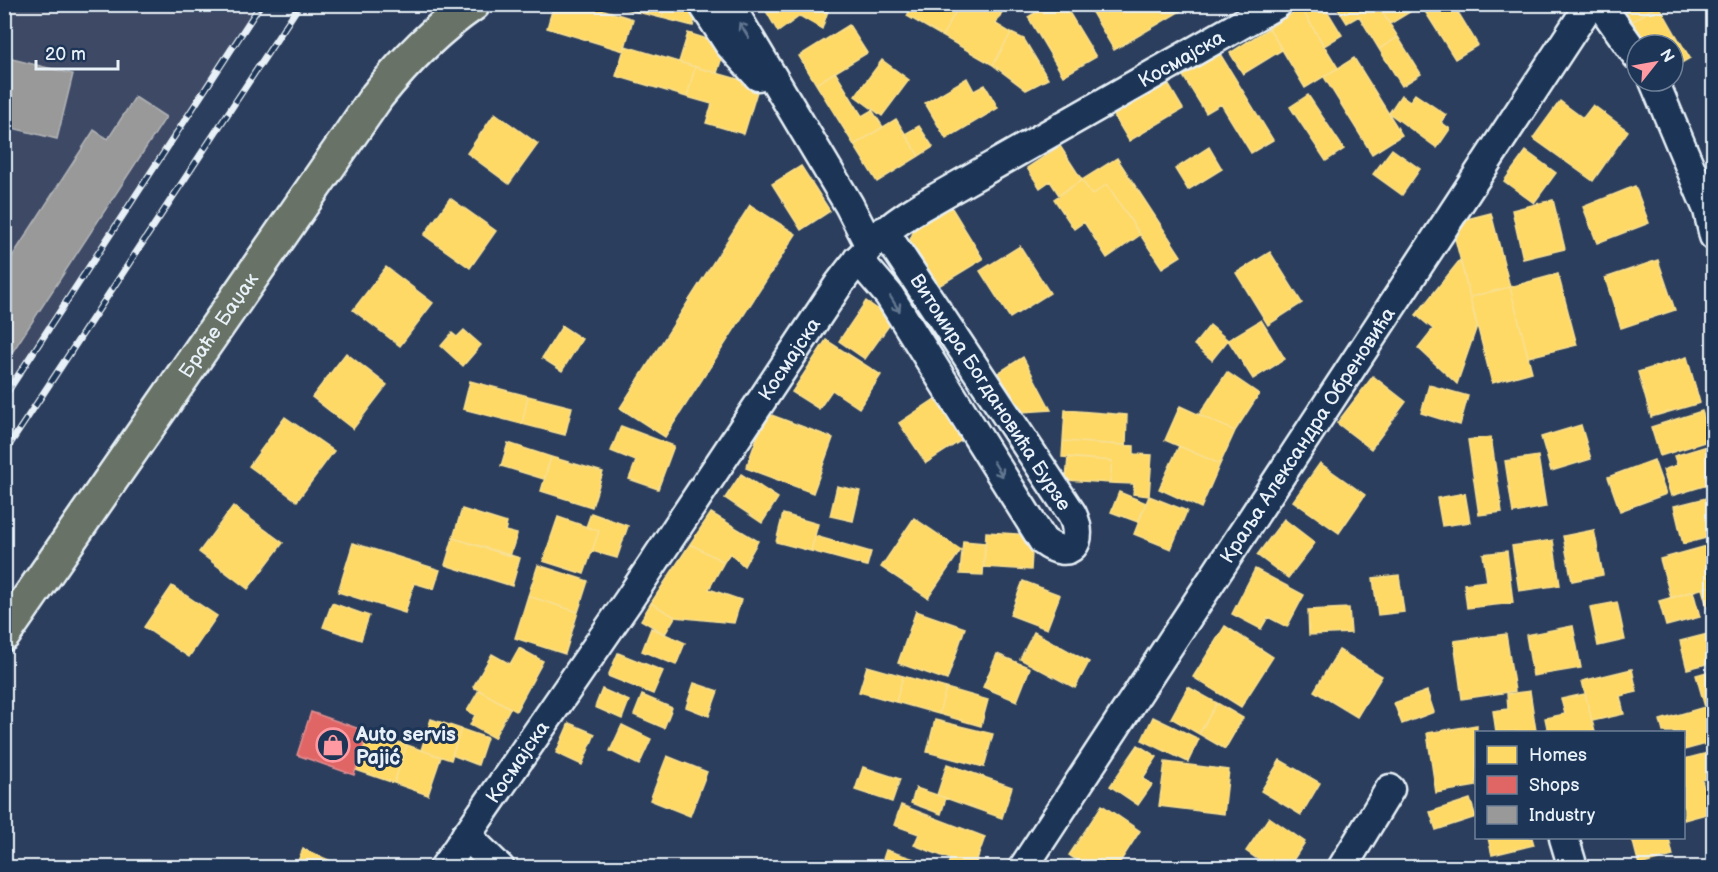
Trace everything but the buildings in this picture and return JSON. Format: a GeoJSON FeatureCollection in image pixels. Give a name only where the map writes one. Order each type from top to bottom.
{"type":"FeatureCollection","features":[{"type":"Feature","properties":{"kind":"main road","name":"Браће Баџак"},"geometry":{"type":"LineString","coordinates":[[4,634],[377,96],[412,53],[449,14],[473,4]]}},
{"type":"Feature","properties":{"kind":"street","name":"Витомира Богдановића Бурзе"},"geometry":{"type":"LineString","coordinates":[[703,4],[745,64],[779,92]]}},
{"type":"Feature","properties":{"kind":"street","name":"Витомира Богдановића Бурзе"},"geometry":{"type":"LineString","coordinates":[[729,4],[779,92],[849,205],[870,245],[889,295],[1043,541],[1060,550],[1070,549],[1076,544],[1078,536],[1072,514],[870,245]]}},
{"type":"Feature","properties":{"kind":"street","name":"Космајска"},"geometry":{"type":"LineString","coordinates":[[444,867],[616,619],[716,465],[870,245],[922,206],[1277,4]]}},
{"type":"Feature","properties":{"kind":"street","name":"Краља Александра Обреновића"},"geometry":{"type":"LineString","coordinates":[[1023,867],[1590,4]]}},
{"type":"Feature","properties":{"kind":"street"},"geometry":{"type":"LineString","coordinates":[[1600,4],[1625,39]]}},
{"type":"Feature","properties":{"kind":"street"},"geometry":{"type":"LineString","coordinates":[[1659,93],[1708,210],[1713,236]]}},
{"type":"Feature","properties":{"kind":"street"},"geometry":{"type":"LineString","coordinates":[[1342,867],[1390,789]]}},
{"type":"Feature","properties":{"kind":"street"},"geometry":{"type":"LineString","coordinates":[[466,835],[500,867]]}},
{"type":"Feature","properties":{"kind":"street"},"geometry":{"type":"LineString","coordinates":[[1565,839],[1573,867]]}},
{"type":"Feature","properties":{"kind":"shaded area"},"geometry":{"type":"Polygon","coordinates":[[[5,5],[263,5],[5,391],[5,5]]]}},
{"type":"Feature","properties":{"kind":"railway"},"geometry":{"type":"LineString","coordinates":[[4,397],[261,4]]}},
{"type":"Feature","properties":{"kind":"railway"},"geometry":{"type":"LineString","coordinates":[[4,453],[300,4]]}},
{"type":"Feature","properties":{"kind":"place","name":"Auto servis Pajić"},"geometry":{"type":"Point","coordinates":[333,745]}}]}
